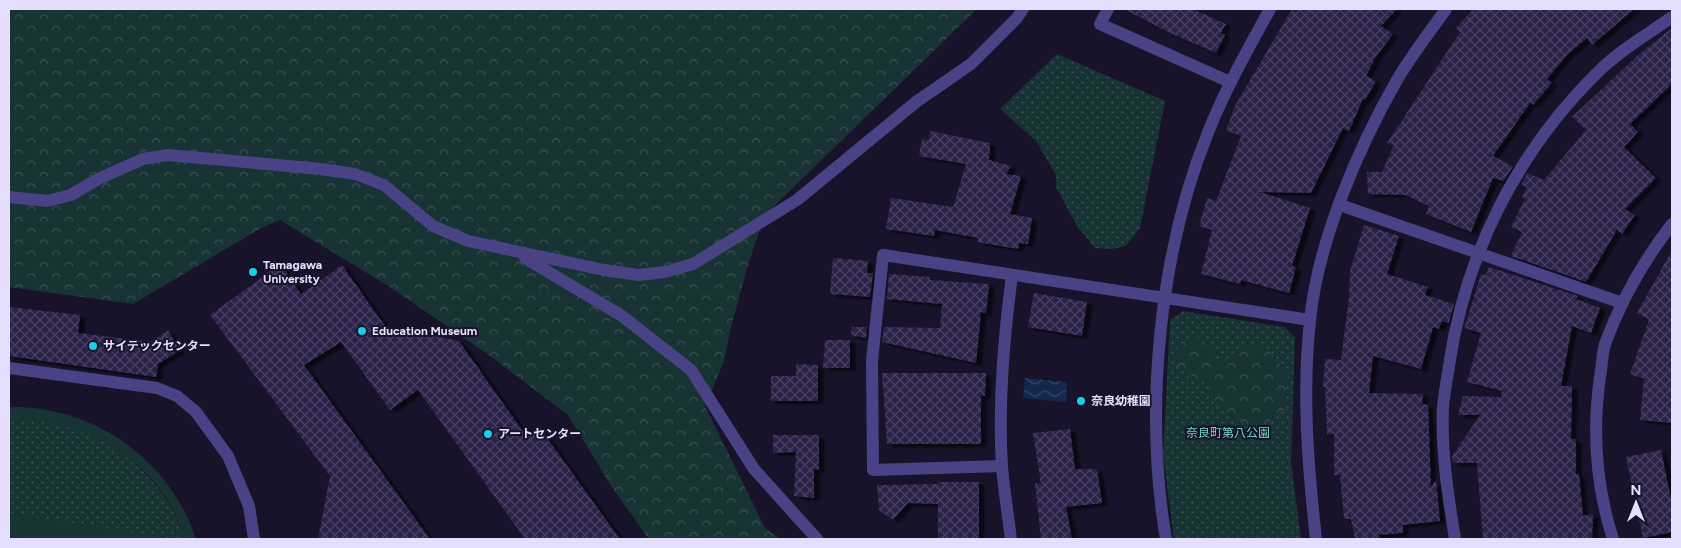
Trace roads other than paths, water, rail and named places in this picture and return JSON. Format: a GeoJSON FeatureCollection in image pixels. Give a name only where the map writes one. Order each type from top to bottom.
{"type":"FeatureCollection","features":[{"type":"Feature","properties":{"kind":"street"},"geometry":{"type":"LineString","coordinates":[[9,196],[47,200],[71,195],[98,179],[143,159],[168,155],[321,169],[355,174],[384,185],[433,226],[468,241],[514,252],[638,274],[665,272],[693,264],[797,200],[916,102],[971,64],[1018,18],[1023,9]]}},
{"type":"Feature","properties":{"kind":"street"},"geometry":{"type":"LineString","coordinates":[[1108,9],[1100,24],[1230,82]]}},
{"type":"Feature","properties":{"kind":"street"},"geometry":{"type":"LineString","coordinates":[[1166,539],[1157,452],[1159,358],[1172,254],[1186,198],[1208,132],[1230,82],[1270,9]]}},
{"type":"Feature","properties":{"kind":"street"},"geometry":{"type":"LineString","coordinates":[[1316,539],[1307,459],[1306,394],[1310,320],[1318,277],[1340,205],[1367,139],[1397,80],[1446,9]]}},
{"type":"Feature","properties":{"kind":"street"},"geometry":{"type":"LineString","coordinates":[[1455,539],[1444,470],[1443,406],[1455,325],[1478,253],[1515,178],[1558,114],[1600,70],[1672,17]]}},
{"type":"Feature","properties":{"kind":"street"},"geometry":{"type":"LineString","coordinates":[[1340,205],[1622,303]]}},
{"type":"Feature","properties":{"kind":"street"},"geometry":{"type":"LineString","coordinates":[[1613,539],[1605,513],[1597,467],[1595,413],[1605,346],[1622,303],[1650,253],[1672,224]]}},
{"type":"Feature","properties":{"kind":"street"},"geometry":{"type":"LineString","coordinates":[[514,252],[622,316],[691,370],[754,469],[817,539]]}},
{"type":"Feature","properties":{"kind":"street"},"geometry":{"type":"LineString","coordinates":[[1002,466],[873,470],[872,361],[883,255],[1310,320]]}},
{"type":"Feature","properties":{"kind":"street"},"geometry":{"type":"LineString","coordinates":[[1011,539],[1002,466],[1001,397],[1004,340],[1012,274]]}},
{"type":"Feature","properties":{"kind":"street"},"geometry":{"type":"LineString","coordinates":[[9,368],[157,388],[177,396],[196,412],[228,456],[249,506],[254,539]]}},
{"type":"Feature","properties":{"kind":"water"},"geometry":{"type":"Polygon","coordinates":[[[1025,378],[1067,382],[1066,402],[1023,398],[1025,378]]]}},
{"type":"Feature","properties":{"kind":"place","name":"Tamagawa University"},"geometry":{"type":"Point","coordinates":[253,272]}},
{"type":"Feature","properties":{"kind":"place","name":"Education Museum"},"geometry":{"type":"Point","coordinates":[362,331]}},
{"type":"Feature","properties":{"kind":"place","name":"サイテックセンター"},"geometry":{"type":"Point","coordinates":[93,346]}},
{"type":"Feature","properties":{"kind":"place","name":"奈良幼稚園"},"geometry":{"type":"Point","coordinates":[1081,401]}},
{"type":"Feature","properties":{"kind":"place","name":"アートセンター"},"geometry":{"type":"Point","coordinates":[488,434]}},
{"type":"Feature","properties":{"kind":"park label","name":"奈良町第八公園"},"geometry":{"type":"Point","coordinates":[1228,433]}}]}
